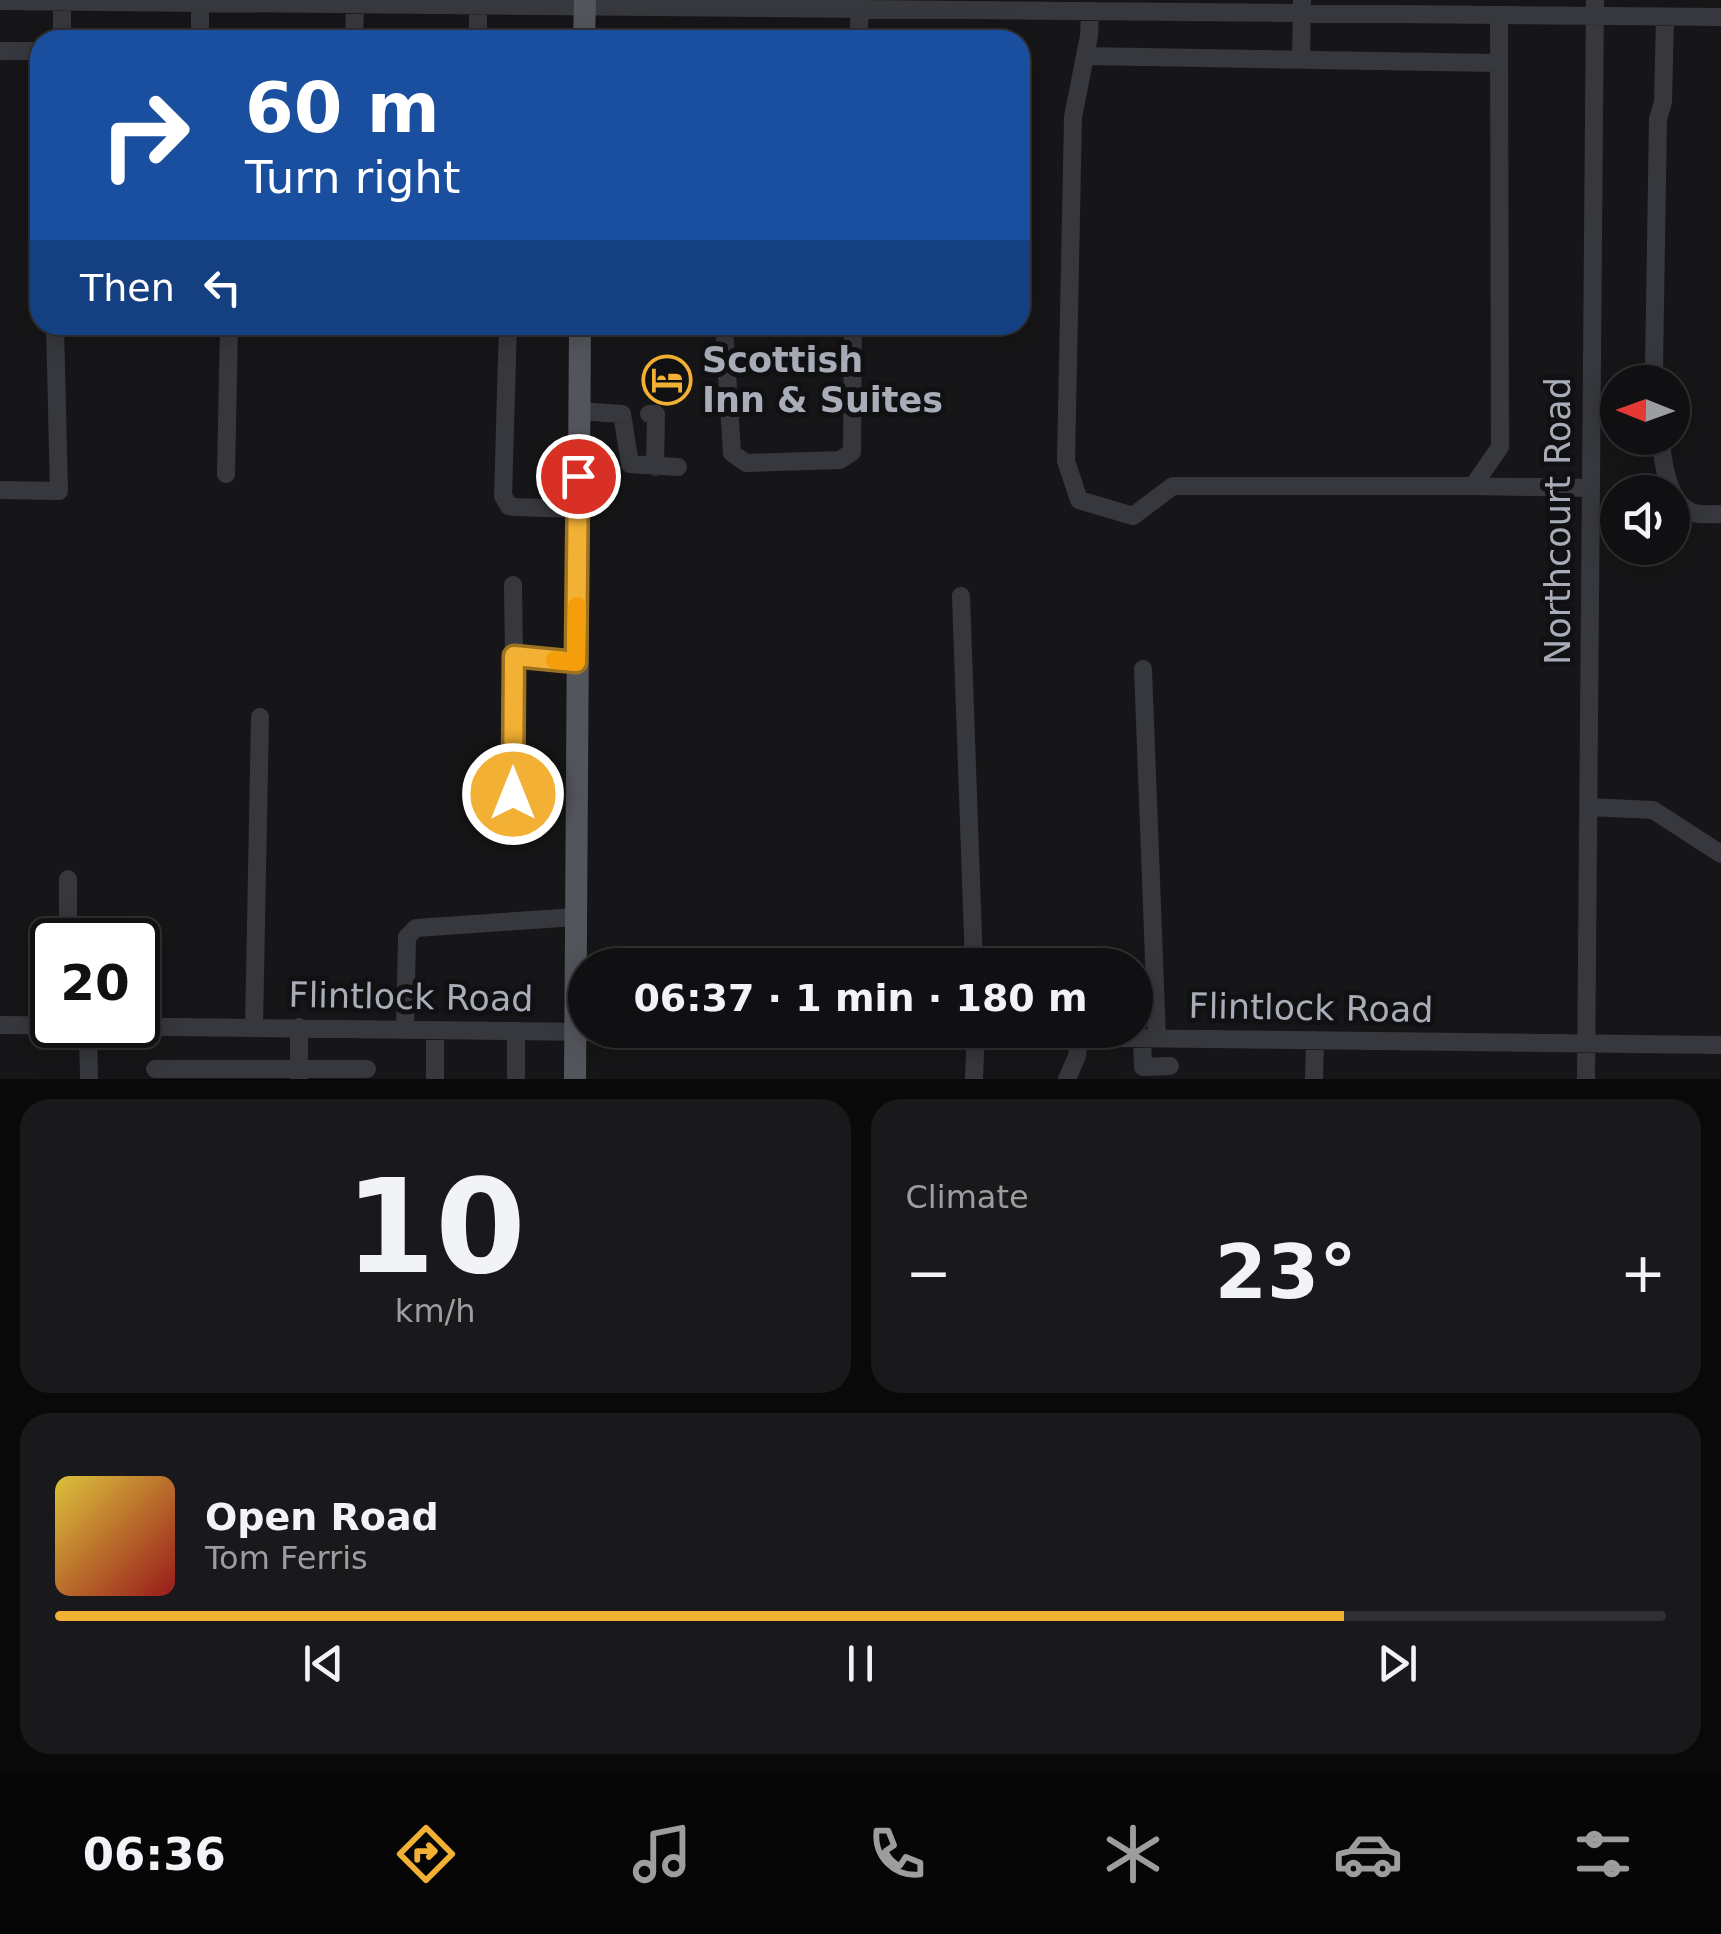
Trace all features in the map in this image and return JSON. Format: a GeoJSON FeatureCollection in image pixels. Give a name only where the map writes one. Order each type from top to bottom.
{"type":"FeatureCollection","features":[{"type":"Feature","properties":{"kind":"main road"},"geometry":{"type":"LineString","coordinates":[[584,30],[585,3]]}},
{"type":"Feature","properties":{"kind":"main road"},"geometry":{"type":"LineString","coordinates":[[575,948],[580,335]]}},
{"type":"Feature","properties":{"kind":"main road"},"geometry":{"type":"LineString","coordinates":[[574,1079],[575,1048]]}},
{"type":"Feature","properties":{"kind":"street"},"geometry":{"type":"LineString","coordinates":[[0,1],[746,4],[860,10],[899,5],[1090,12],[1150,6],[1302,7],[1499,16],[1595,8],[1664,17],[1721,17]]}},
{"type":"Feature","properties":{"kind":"street"},"geometry":{"type":"LineString","coordinates":[[62,2],[62,30]]}},
{"type":"Feature","properties":{"kind":"street"},"geometry":{"type":"LineString","coordinates":[[200,2],[200,30]]}},
{"type":"Feature","properties":{"kind":"street"},"geometry":{"type":"LineString","coordinates":[[354,30],[355,4]]}},
{"type":"Feature","properties":{"kind":"street"},"geometry":{"type":"LineString","coordinates":[[478,4],[478,30]]}},
{"type":"Feature","properties":{"kind":"street"},"geometry":{"type":"LineString","coordinates":[[1301,60],[1302,7]]}},
{"type":"Feature","properties":{"kind":"street","name":"Northcourt Road"},"geometry":{"type":"LineString","coordinates":[[1586,1079],[1595,8]]}},
{"type":"Feature","properties":{"kind":"street"},"geometry":{"type":"LineString","coordinates":[[859,30],[860,10]]}},
{"type":"Feature","properties":{"kind":"street"},"geometry":{"type":"LineString","coordinates":[[1090,12],[1073,117],[1066,461],[1079,500],[1133,516],[1174,486],[1591,488]]}},
{"type":"Feature","properties":{"kind":"street"},"geometry":{"type":"LineString","coordinates":[[1473,486],[1500,446],[1499,16]]}},
{"type":"Feature","properties":{"kind":"street"},"geometry":{"type":"LineString","coordinates":[[1654,365],[1658,119],[1663,102],[1664,17]]}},
{"type":"Feature","properties":{"kind":"street"},"geometry":{"type":"LineString","coordinates":[[0,51],[30,50]]}},
{"type":"Feature","properties":{"kind":"street"},"geometry":{"type":"LineString","coordinates":[[1085,56],[1499,63]]}},
{"type":"Feature","properties":{"kind":"street"},"geometry":{"type":"LineString","coordinates":[[0,490],[59,491],[55,335]]}},
{"type":"Feature","properties":{"kind":"street"},"geometry":{"type":"LineString","coordinates":[[226,474],[230,335]]}},
{"type":"Feature","properties":{"kind":"street"},"geometry":{"type":"LineString","coordinates":[[508,335],[503,496],[509,506],[577,509]]}},
{"type":"Feature","properties":{"kind":"street"},"geometry":{"type":"LineString","coordinates":[[725,335],[732,453],[746,463],[840,460],[852,452],[852,335]]}},
{"type":"Feature","properties":{"kind":"street"},"geometry":{"type":"LineString","coordinates":[[579,412],[624,414],[628,462],[639,467],[678,468]]}},
{"type":"Feature","properties":{"kind":"street"},"geometry":{"type":"LineString","coordinates":[[649,414],[656,414],[655,467]]}},
{"type":"Feature","properties":{"kind":"street"},"geometry":{"type":"LineString","coordinates":[[1662,455],[1677,500],[1688,511],[1721,514]]}},
{"type":"Feature","properties":{"kind":"street"},"geometry":{"type":"LineString","coordinates":[[513,585],[513,794]]}},
{"type":"Feature","properties":{"kind":"street"},"geometry":{"type":"LineString","coordinates":[[962,596],[973,948]]}},
{"type":"Feature","properties":{"kind":"street"},"geometry":{"type":"LineString","coordinates":[[514,656],[576,662]]}},
{"type":"Feature","properties":{"kind":"street"},"geometry":{"type":"LineString","coordinates":[[1143,669],[1156,1038],[1171,1073]]}},
{"type":"Feature","properties":{"kind":"street"},"geometry":{"type":"LineString","coordinates":[[254,1027],[260,717]]}},
{"type":"Feature","properties":{"kind":"street"},"geometry":{"type":"LineString","coordinates":[[1588,808],[1653,810],[1721,854]]}},
{"type":"Feature","properties":{"kind":"street"},"geometry":{"type":"LineString","coordinates":[[68,879],[68,918]]}},
{"type":"Feature","properties":{"kind":"street"},"geometry":{"type":"LineString","coordinates":[[405,1029],[408,937],[416,928],[575,917]]}},
{"type":"Feature","properties":{"kind":"street","name":"Flintlock Road"},"geometry":{"type":"LineString","coordinates":[[0,1025],[30,1025]]}},
{"type":"Feature","properties":{"kind":"street","name":"Flintlock Road"},"geometry":{"type":"LineString","coordinates":[[160,1026],[568,1031]]}},
{"type":"Feature","properties":{"kind":"street"},"geometry":{"type":"LineString","coordinates":[[298,1074],[299,1028]]}},
{"type":"Feature","properties":{"kind":"street"},"geometry":{"type":"LineString","coordinates":[[435,1030],[435,1079]]}},
{"type":"Feature","properties":{"kind":"street"},"geometry":{"type":"LineString","coordinates":[[516,1031],[516,1079]]}},
{"type":"Feature","properties":{"kind":"street","name":"Flintlock Road"},"geometry":{"type":"LineString","coordinates":[[1153,1038],[1721,1045]]}},
{"type":"Feature","properties":{"kind":"street"},"geometry":{"type":"LineString","coordinates":[[1156,1038],[1143,1067],[1171,1073]]}},
{"type":"Feature","properties":{"kind":"street"},"geometry":{"type":"LineString","coordinates":[[1314,1079],[1315,1040]]}},
{"type":"Feature","properties":{"kind":"street"},"geometry":{"type":"LineString","coordinates":[[88,1048],[89,1079]]}},
{"type":"Feature","properties":{"kind":"street"},"geometry":{"type":"LineString","coordinates":[[974,1079],[975,1048]]}},
{"type":"Feature","properties":{"kind":"street"},"geometry":{"type":"LineString","coordinates":[[1067,1079],[1077,1048]]}},
{"type":"Feature","properties":{"kind":"street"},"geometry":{"type":"LineString","coordinates":[[1078,1048],[1084,1079]]}},
{"type":"Feature","properties":{"kind":"street"},"geometry":{"type":"LineString","coordinates":[[156,1069],[298,1074],[367,1069]]}},
{"type":"Feature","properties":{"kind":"slow traffic"},"geometry":{"type":"LineString","coordinates":[[555,660],[576,662],[577,606]]}},
{"type":"Feature","properties":{"kind":"place","name":"Scottish Inn & Suites"},"geometry":{"type":"Point","coordinates":[667,380]}},
{"type":"Feature","properties":{"kind":"route"},"geometry":{"type":"LineString","coordinates":[[513,794],[514,656],[576,662],[578,476]]}}]}
